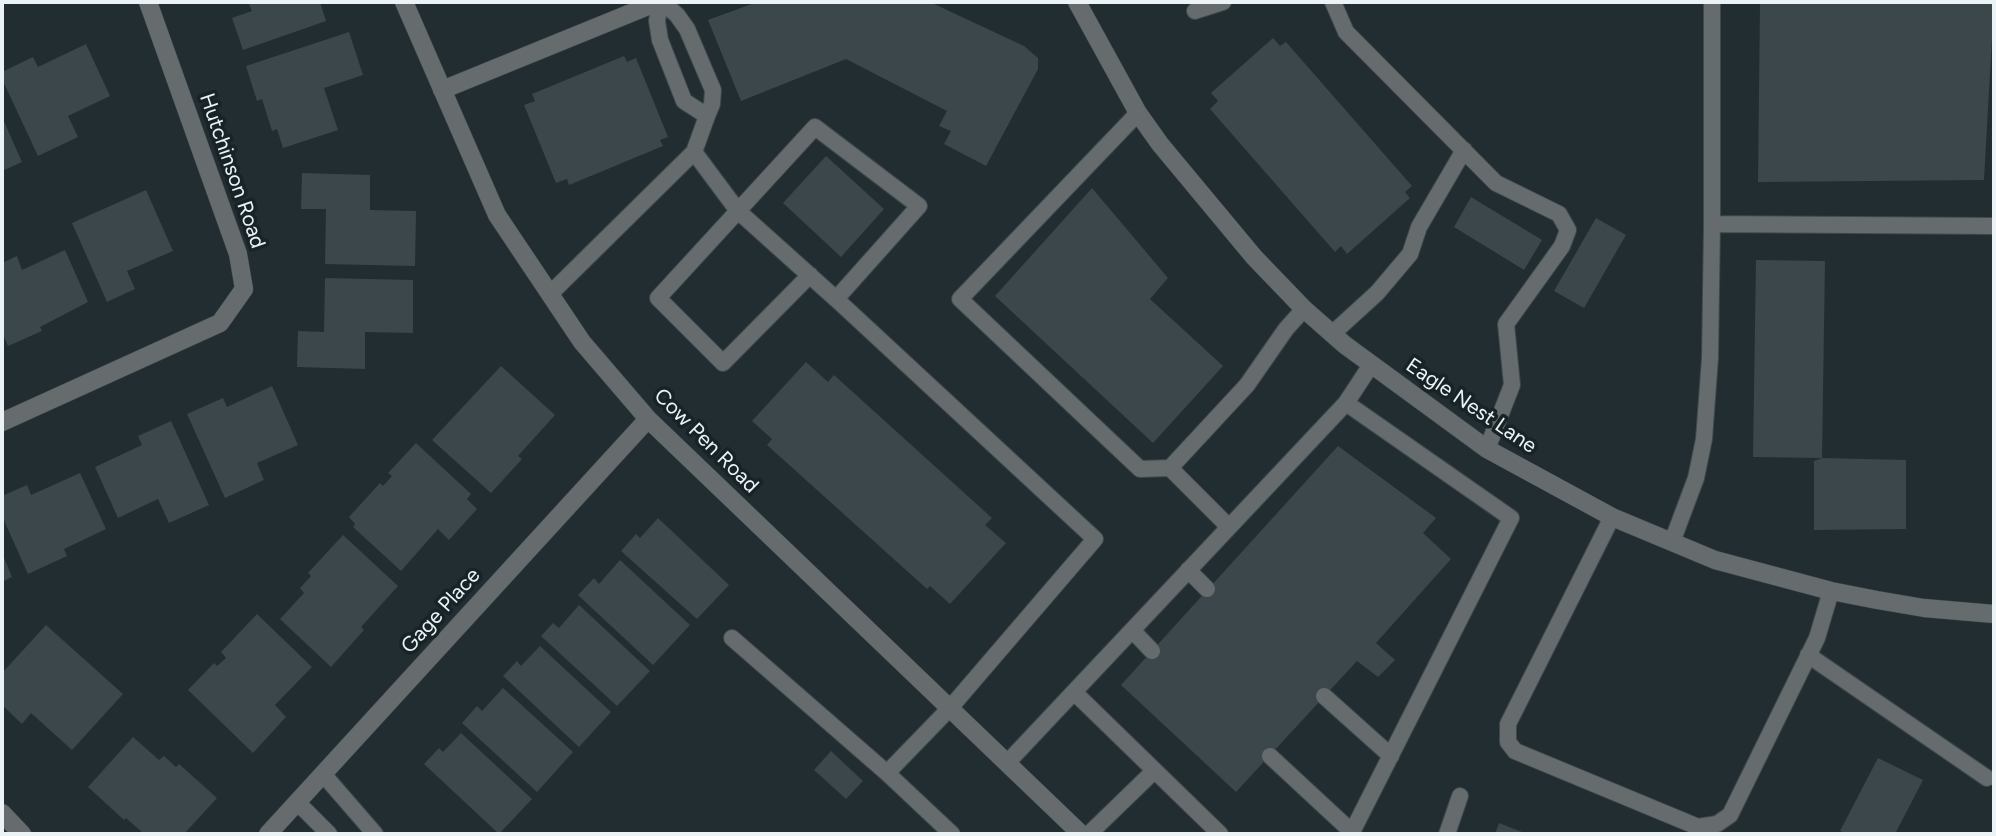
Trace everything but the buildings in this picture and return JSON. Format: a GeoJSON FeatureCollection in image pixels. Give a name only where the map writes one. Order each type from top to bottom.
{"type":"FeatureCollection","features":[{"type":"Feature","properties":{"kind":"street","name":"Hutchinson Road"},"geometry":{"type":"LineString","coordinates":[[2,422],[220,323],[244,289],[238,254],[148,2]]}},
{"type":"Feature","properties":{"kind":"street","name":"Cow Pen Road"},"geometry":{"type":"LineString","coordinates":[[404,2],[497,215],[582,342],[648,419],[1081,834]]}},
{"type":"Feature","properties":{"kind":"street"},"geometry":{"type":"LineString","coordinates":[[442,90],[656,2]]}},
{"type":"Feature","properties":{"kind":"street","name":"Eagle Nest Lane"},"geometry":{"type":"LineString","coordinates":[[1077,2],[1138,113],[1160,144],[1254,257],[1332,334],[1487,449],[1612,517],[1715,560],[1831,591],[1924,608],[1994,614]]}},
{"type":"Feature","properties":{"kind":"street","name":"Gage Place"},"geometry":{"type":"LineString","coordinates":[[268,834],[648,419]]}},
{"type":"Feature","properties":{"kind":"street"},"geometry":{"type":"LineString","coordinates":[[2,813],[22,834]]}},
{"type":"Feature","properties":{"kind":"lane"},"geometry":{"type":"LineString","coordinates":[[656,2],[660,40],[684,101],[707,116]]}},
{"type":"Feature","properties":{"kind":"lane"},"geometry":{"type":"LineString","coordinates":[[550,294],[694,152],[712,104],[713,90],[687,29],[677,15],[656,2]]}},
{"type":"Feature","properties":{"kind":"lane"},"geometry":{"type":"LineString","coordinates":[[1195,11],[1223,2]]}},
{"type":"Feature","properties":{"kind":"lane"},"geometry":{"type":"LineString","coordinates":[[1333,2],[1346,32],[1496,183],[1559,214],[1568,230],[1562,246],[1506,324],[1513,385],[1487,449]]}},
{"type":"Feature","properties":{"kind":"lane"},"geometry":{"type":"LineString","coordinates":[[1672,542],[1696,478],[1704,439],[1710,358],[1712,2]]}},
{"type":"Feature","properties":{"kind":"lane"},"geometry":{"type":"LineString","coordinates":[[1138,113],[960,299],[1140,469],[1170,468],[1247,385],[1286,329],[1304,309]]}},
{"type":"Feature","properties":{"kind":"lane"},"geometry":{"type":"LineString","coordinates":[[810,275],[723,363],[658,298],[815,127],[919,206],[836,299]]}},
{"type":"Feature","properties":{"kind":"lane"},"geometry":{"type":"LineString","coordinates":[[1332,334],[1377,293],[1410,254],[1419,227],[1464,150]]}},
{"type":"Feature","properties":{"kind":"lane"},"geometry":{"type":"LineString","coordinates":[[694,152],[737,211],[810,275],[1095,540],[950,708],[887,773]]}},
{"type":"Feature","properties":{"kind":"lane"},"geometry":{"type":"LineString","coordinates":[[1712,224],[1994,226]]}},
{"type":"Feature","properties":{"kind":"lane"},"geometry":{"type":"LineString","coordinates":[[1007,763],[1346,403],[1371,365]]}},
{"type":"Feature","properties":{"kind":"lane"},"geometry":{"type":"LineString","coordinates":[[1269,756],[1352,833],[1511,518],[1346,403]]}},
{"type":"Feature","properties":{"kind":"lane"},"geometry":{"type":"LineString","coordinates":[[1170,468],[1229,527]]}},
{"type":"Feature","properties":{"kind":"lane"},"geometry":{"type":"LineString","coordinates":[[1612,517],[1508,724],[1508,742],[1515,751],[1698,827],[1717,824],[1730,815],[1817,638],[1831,591]]}},
{"type":"Feature","properties":{"kind":"lane"},"geometry":{"type":"LineString","coordinates":[[1188,570],[1208,589]]}},
{"type":"Feature","properties":{"kind":"lane"},"geometry":{"type":"LineString","coordinates":[[1132,630],[1152,651]]}},
{"type":"Feature","properties":{"kind":"lane"},"geometry":{"type":"LineString","coordinates":[[732,638],[887,773],[952,834]]}},
{"type":"Feature","properties":{"kind":"lane"},"geometry":{"type":"LineString","coordinates":[[1808,655],[1987,778]]}},
{"type":"Feature","properties":{"kind":"lane"},"geometry":{"type":"LineString","coordinates":[[1073,692],[1220,834]]}},
{"type":"Feature","properties":{"kind":"lane"},"geometry":{"type":"LineString","coordinates":[[1324,696],[1391,756]]}},
{"type":"Feature","properties":{"kind":"lane"},"geometry":{"type":"LineString","coordinates":[[1089,834],[1154,771]]}},
{"type":"Feature","properties":{"kind":"lane"},"geometry":{"type":"LineString","coordinates":[[323,774],[375,834]]}},
{"type":"Feature","properties":{"kind":"lane"},"geometry":{"type":"LineString","coordinates":[[1447,834],[1461,796]]}},
{"type":"Feature","properties":{"kind":"lane"},"geometry":{"type":"LineString","coordinates":[[297,802],[329,834]]}}]}
